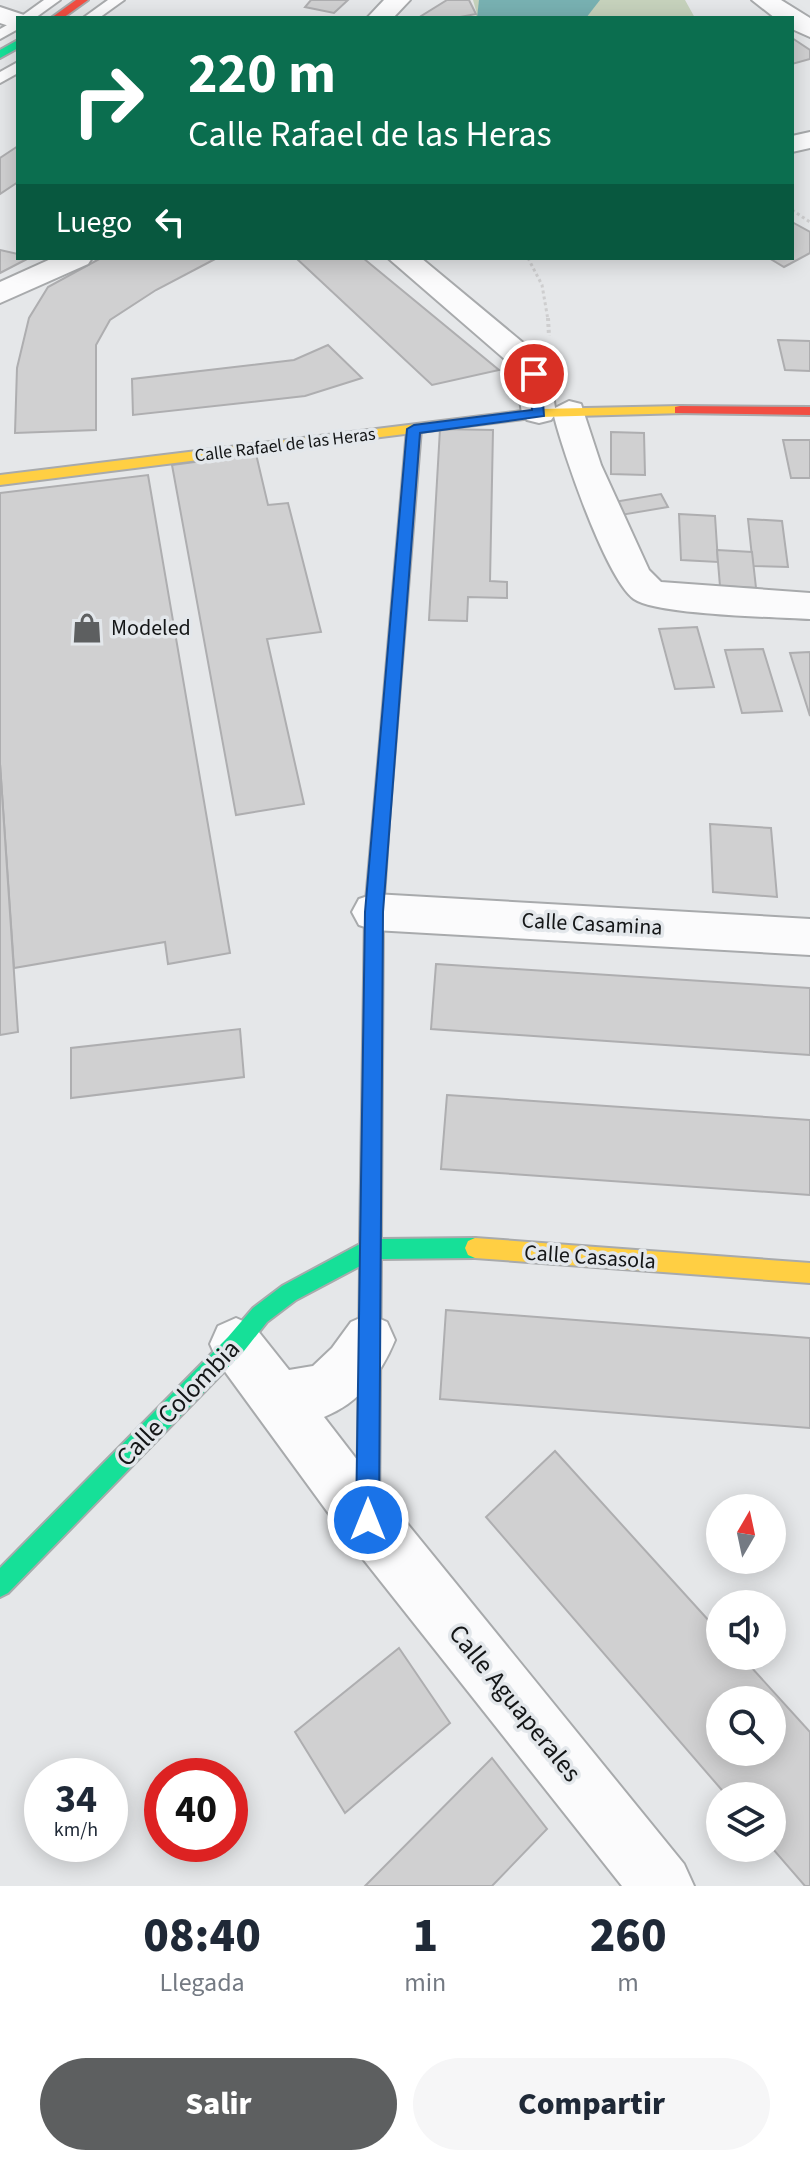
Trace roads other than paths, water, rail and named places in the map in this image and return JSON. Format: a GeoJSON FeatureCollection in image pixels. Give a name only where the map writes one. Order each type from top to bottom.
{"type":"FeatureCollection","features":[{"type":"Feature","properties":{"kind":"main road"},"geometry":{"type":"LineString","coordinates":[[59,16],[83,0]]}},
{"type":"Feature","properties":{"kind":"main road","name":"Calle Rafael de las Heras"},"geometry":{"type":"LineString","coordinates":[[0,480],[414,429],[560,417],[810,411]]}},
{"type":"Feature","properties":{"kind":"main road"},"geometry":{"type":"LineString","coordinates":[[368,1520],[374,912],[414,429]]}},
{"type":"Feature","properties":{"kind":"main road","name":"Calle Casasola"},"geometry":{"type":"LineString","coordinates":[[371,1249],[458,1247],[810,1273]]}},
{"type":"Feature","properties":{"kind":"main road","name":"Calle Colombia"},"geometry":{"type":"LineString","coordinates":[[1,1583],[236,1344],[260,1315],[289,1293],[371,1249]]}},
{"type":"Feature","properties":{"kind":"street"},"geometry":{"type":"LineString","coordinates":[[381,16],[398,0]]}},
{"type":"Feature","properties":{"kind":"street"},"geometry":{"type":"LineString","coordinates":[[764,0],[789,16]]}},
{"type":"Feature","properties":{"kind":"street"},"geometry":{"type":"LineString","coordinates":[[0,294],[73,260]]}},
{"type":"Feature","properties":{"kind":"street"},"geometry":{"type":"LineString","coordinates":[[405,260],[528,363],[560,417],[634,576],[642,587],[674,598],[810,606]]}},
{"type":"Feature","properties":{"kind":"street","name":"Calle Casamina"},"geometry":{"type":"LineString","coordinates":[[374,912],[810,937]]}},
{"type":"Feature","properties":{"kind":"street"},"geometry":{"type":"LineString","coordinates":[[276,1397],[302,1398],[327,1390],[342,1379],[369,1340]]}},
{"type":"Feature","properties":{"kind":"street","name":"Calle Aguaperales"},"geometry":{"type":"LineString","coordinates":[[236,1344],[368,1520],[662,1886]]}},
{"type":"Feature","properties":{"kind":"lane"},"geometry":{"type":"LineString","coordinates":[[29,16],[53,0]]}},
{"type":"Feature","properties":{"kind":"lane"},"geometry":{"type":"LineString","coordinates":[[93,16],[117,0]]}},
{"type":"Feature","properties":{"kind":"water"},"geometry":{"type":"Polygon","coordinates":[[[479,0],[600,0],[588,16],[477,16],[479,0]]]}},
{"type":"Feature","properties":{"kind":"place","name":"Modeled"},"geometry":{"type":"Point","coordinates":[87,628]}}]}
